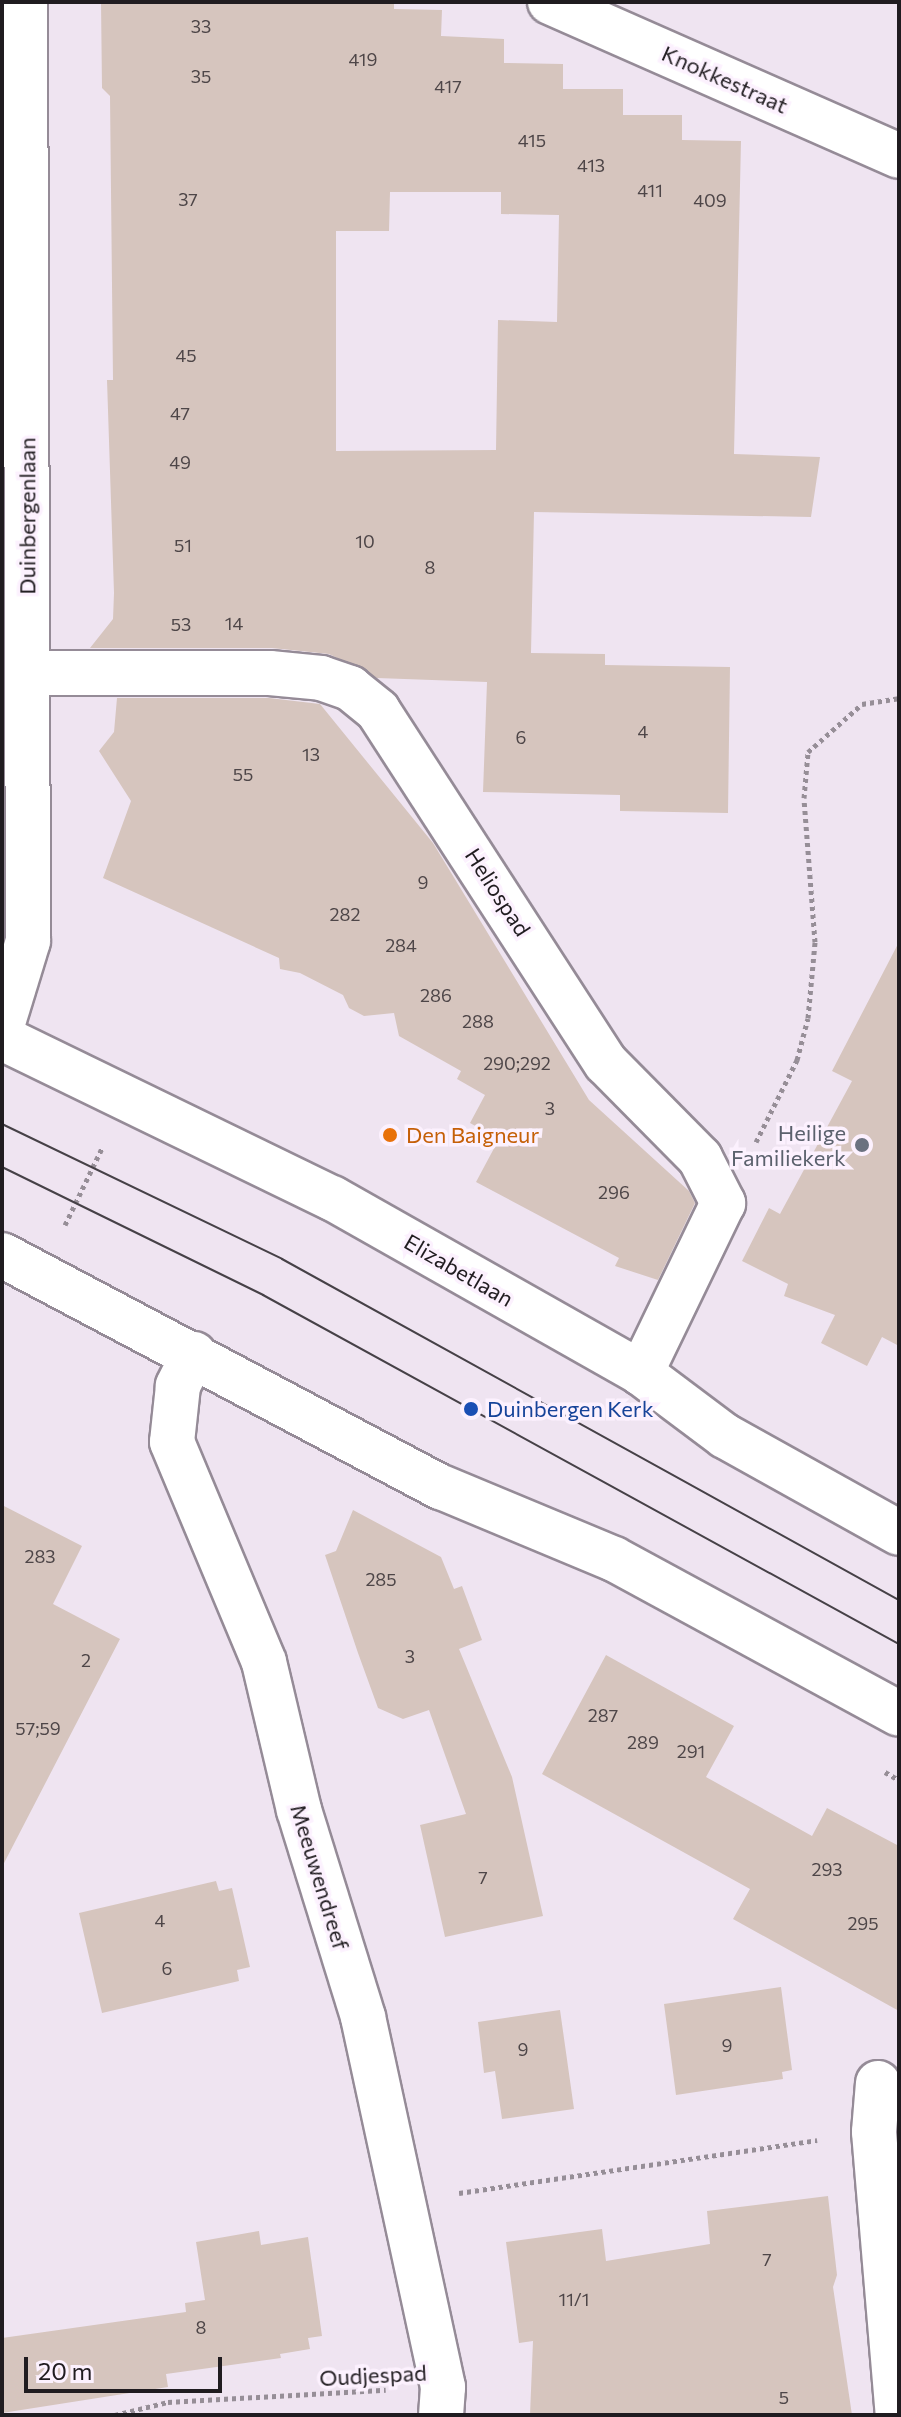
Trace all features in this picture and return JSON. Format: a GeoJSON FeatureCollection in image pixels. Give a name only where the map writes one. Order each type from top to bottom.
{"type":"FeatureCollection","features":[{"type":"Feature","properties":{"kind":"street","name":"Duinbergenlaan"},"geometry":{"type":"LineString","coordinates":[[2,1026],[28,941],[25,2]]}},
{"type":"Feature","properties":{"kind":"street","name":"Knokkestraat"},"geometry":{"type":"LineString","coordinates":[[550,2],[899,156]]}},
{"type":"Feature","properties":{"kind":"street","name":"Heliospad"},"geometry":{"type":"LineString","coordinates":[[28,673],[270,673],[321,678],[350,688],[378,711],[606,1063],[700,1158],[723,1203]]}},
{"type":"Feature","properties":{"kind":"street","name":"Elizabetlaan"},"geometry":{"type":"LineString","coordinates":[[2,1038],[332,1198],[641,1373],[725,1436],[899,1533]]}},
{"type":"Feature","properties":{"kind":"street"},"geometry":{"type":"LineString","coordinates":[[641,1373],[723,1203]]}},
{"type":"Feature","properties":{"kind":"street"},"geometry":{"type":"LineString","coordinates":[[2,1255],[441,1487],[614,1559],[899,1714]]}},
{"type":"Feature","properties":{"kind":"street","name":"Meeuwendreef"},"geometry":{"type":"LineString","coordinates":[[194,1354],[178,1386],[172,1442],[264,1662],[299,1810],[363,2017],[405,2201],[442,2401]]}},
{"type":"Feature","properties":{"kind":"street"},"geometry":{"type":"LineString","coordinates":[[878,2083],[874,2132],[898,2415]]}},
{"type":"Feature","properties":{"kind":"path"},"geometry":{"type":"LineString","coordinates":[[723,1203],[779,1099],[808,1018],[815,942],[804,798],[808,752],[862,704],[899,698]]}},
{"type":"Feature","properties":{"kind":"path"},"geometry":{"type":"LineString","coordinates":[[41,1276],[127,1096]]}},
{"type":"Feature","properties":{"kind":"path"},"geometry":{"type":"LineString","coordinates":[[405,2201],[874,2132]]}},
{"type":"Feature","properties":{"kind":"path","name":"Oudjespad"},"geometry":{"type":"LineString","coordinates":[[115,2415],[168,2402],[442,2401]]}},
{"type":"Feature","properties":{"kind":"building"},"geometry":{"type":"Polygon","coordinates":[[[101,2],[394,2],[394,9],[442,10],[441,36],[504,39],[504,63],[563,64],[563,89],[623,89],[623,115],[682,115],[682,140],[741,141],[734,454],[820,457],[811,517],[534,512],[531,653],[605,654],[605,665],[730,667],[728,813],[620,811],[620,795],[483,792],[487,682],[377,678],[329,654],[272,648],[90,648],[113,619],[114,593],[107,380],[113,380],[110,96],[102,88],[101,2]],[[390,192],[389,231],[336,231],[336,451],[496,450],[498,320],[557,322],[559,215],[501,214],[501,192],[390,192]]]}},
{"type":"Feature","properties":{"kind":"building"},"geometry":{"type":"Polygon","coordinates":[[[117,698],[269,698],[320,704],[433,843],[589,1100],[689,1191],[695,1203],[658,1280],[615,1266],[619,1258],[476,1182],[499,1139],[470,1123],[485,1095],[457,1079],[461,1071],[399,1036],[394,1013],[364,1016],[349,1008],[343,995],[300,973],[280,969],[279,958],[103,878],[131,801],[99,751],[114,732],[117,698]]]}},
{"type":"Feature","properties":{"kind":"building","name":"Heilige Familiekerk"},"geometry":{"type":"Polygon","coordinates":[[[899,942],[899,1346],[882,1337],[867,1366],[821,1343],[835,1315],[784,1296],[788,1284],[742,1261],[769,1208],[780,1214],[852,1081],[832,1071],[899,942]]]}},
{"type":"Feature","properties":{"kind":"building"},"geometry":{"type":"Polygon","coordinates":[[[2,1505],[82,1546],[53,1604],[120,1639],[2,1867],[2,1505]]]}},
{"type":"Feature","properties":{"kind":"building"},"geometry":{"type":"Polygon","coordinates":[[[353,1510],[441,1557],[454,1589],[462,1586],[482,1640],[459,1649],[512,1777],[543,1916],[445,1937],[420,1825],[466,1814],[429,1710],[403,1719],[378,1708],[325,1555],[336,1551],[353,1510]]]}},
{"type":"Feature","properties":{"kind":"building"},"geometry":{"type":"Polygon","coordinates":[[[606,1655],[734,1726],[706,1777],[812,1836],[827,1808],[899,1846],[899,2011],[733,1919],[750,1889],[542,1774],[606,1655]]]}},
{"type":"Feature","properties":{"kind":"building"},"geometry":{"type":"Polygon","coordinates":[[[216,1881],[219,1891],[232,1888],[241,1927],[250,1967],[237,1970],[239,1981],[102,2013],[79,1913],[216,1881]]]}},
{"type":"Feature","properties":{"kind":"building"},"geometry":{"type":"Polygon","coordinates":[[[781,1987],[792,2070],[782,2072],[783,2079],[676,2095],[664,2004],[781,1987]]]}},
{"type":"Feature","properties":{"kind":"building"},"geometry":{"type":"Polygon","coordinates":[[[560,2010],[574,2109],[502,2119],[495,2071],[484,2073],[478,2022],[560,2010]]]}},
{"type":"Feature","properties":{"kind":"building"},"geometry":{"type":"Polygon","coordinates":[[[828,2196],[837,2275],[833,2287],[852,2415],[530,2415],[533,2341],[519,2343],[506,2242],[602,2229],[606,2261],[710,2244],[707,2211],[828,2196]]]}},
{"type":"Feature","properties":{"kind":"building"},"geometry":{"type":"Polygon","coordinates":[[[259,2231],[261,2245],[308,2237],[322,2336],[308,2338],[310,2349],[280,2354],[281,2358],[166,2374],[168,2387],[2,2413],[2,2338],[186,2312],[185,2303],[205,2300],[196,2242],[259,2231]]]}},
{"type":"Feature","properties":{"kind":"tram line"},"geometry":{"type":"LineString","coordinates":[[2,1124],[282,1259],[899,1600]]}},
{"type":"Feature","properties":{"kind":"tram line"},"geometry":{"type":"LineString","coordinates":[[2,1167],[263,1295],[899,1644]]}},
{"type":"Feature","properties":{"kind":"place","name":"Den Baigneur"},"geometry":{"type":"Point","coordinates":[390,1135]}},
{"type":"Feature","properties":{"kind":"place","name":"Heilige Familiekerk"},"geometry":{"type":"Point","coordinates":[862,1145]}},
{"type":"Feature","properties":{"kind":"place","name":"Duinbergen Kerk"},"geometry":{"type":"Point","coordinates":[471,1409]}}]}
